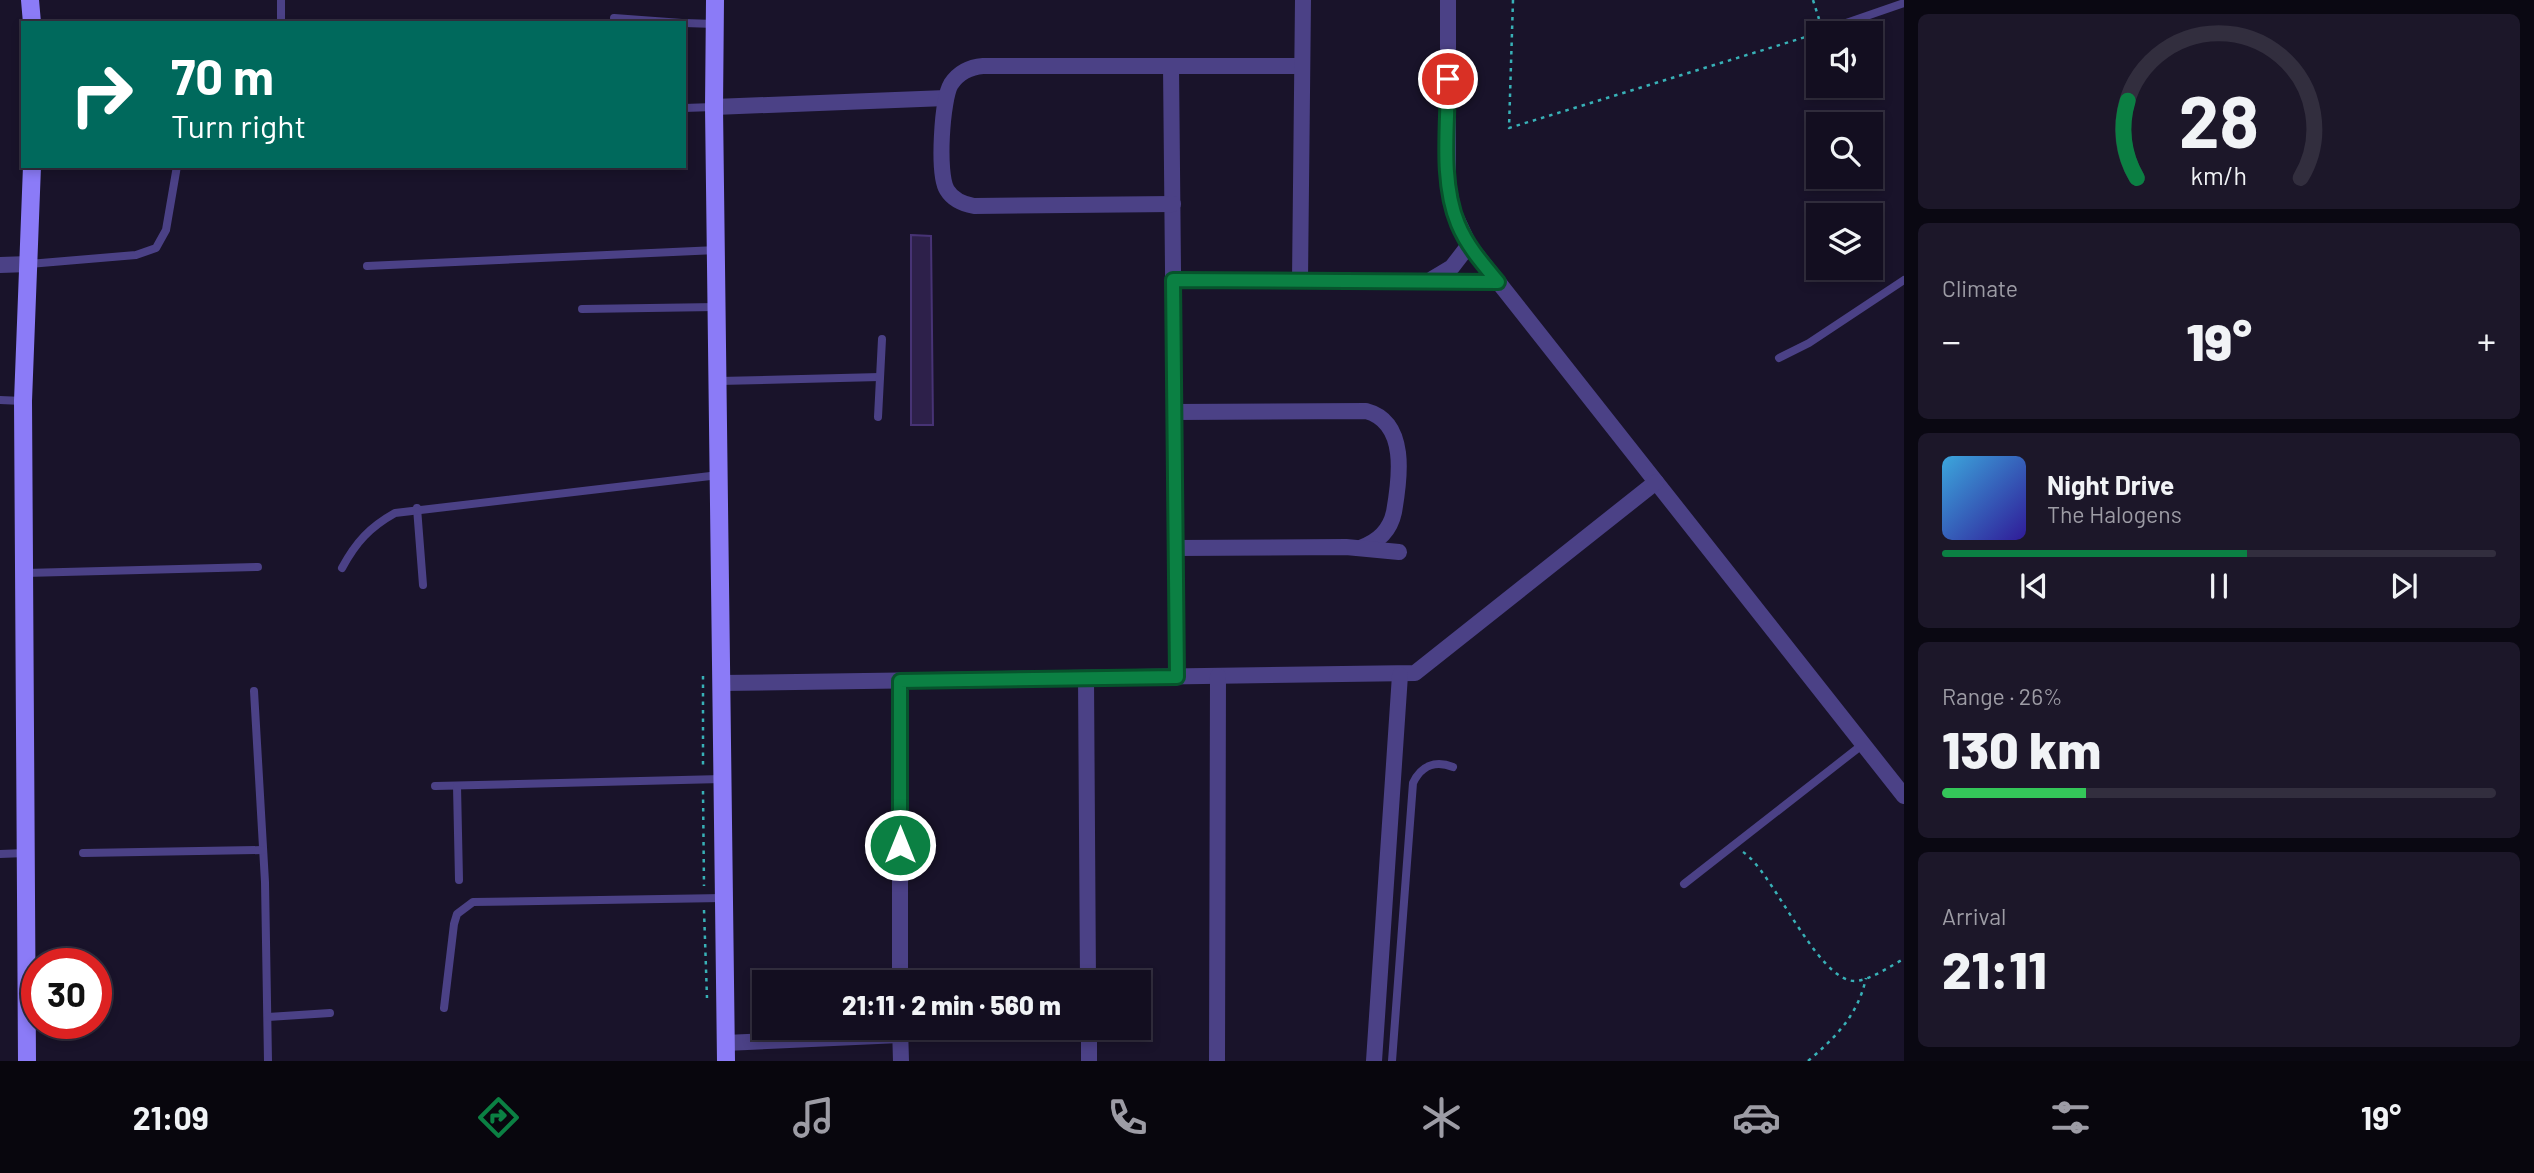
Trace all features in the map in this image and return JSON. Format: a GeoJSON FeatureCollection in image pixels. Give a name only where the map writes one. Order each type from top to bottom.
{"type":"FeatureCollection","features":[{"type":"Feature","properties":{"kind":"main road"},"geometry":{"type":"LineString","coordinates":[[30,0],[32,21]]}},
{"type":"Feature","properties":{"kind":"main road"},"geometry":{"type":"LineString","coordinates":[[716,0],[714,107],[725,1052]]}},
{"type":"Feature","properties":{"kind":"main road"},"geometry":{"type":"LineString","coordinates":[[27,1061],[23,401],[32,168]]}},
{"type":"Feature","properties":{"kind":"street"},"geometry":{"type":"LineString","coordinates":[[1300,280],[1303,0]]}},
{"type":"Feature","properties":{"kind":"street"},"geometry":{"type":"LineString","coordinates":[[1448,0],[1448,184],[1454,213],[1469,245],[1904,796]]}},
{"type":"Feature","properties":{"kind":"street"},"geometry":{"type":"LineString","coordinates":[[1171,66],[1177,677]]}},
{"type":"Feature","properties":{"kind":"street"},"geometry":{"type":"LineString","coordinates":[[1173,204],[974,206],[958,201],[947,191],[942,177],[946,98],[953,81],[974,67],[1302,66]]}},
{"type":"Feature","properties":{"kind":"street"},"geometry":{"type":"LineString","coordinates":[[714,107],[946,98]]}},
{"type":"Feature","properties":{"kind":"street"},"geometry":{"type":"LineString","coordinates":[[1432,279],[1452,267],[1469,245]]}},
{"type":"Feature","properties":{"kind":"street"},"geometry":{"type":"LineString","coordinates":[[0,265],[29,264]]}},
{"type":"Feature","properties":{"kind":"street"},"geometry":{"type":"LineString","coordinates":[[1173,280],[1432,279],[1498,282]]}},
{"type":"Feature","properties":{"kind":"street"},"geometry":{"type":"LineString","coordinates":[[1174,412],[1366,411],[1385,421],[1396,439],[1394,512],[1392,522],[1382,536],[1360,548]]}},
{"type":"Feature","properties":{"kind":"street"},"geometry":{"type":"LineString","coordinates":[[721,683],[1415,673],[1656,482]]}},
{"type":"Feature","properties":{"kind":"street"},"geometry":{"type":"LineString","coordinates":[[1176,548],[1360,548],[1399,552]]}},
{"type":"Feature","properties":{"kind":"street"},"geometry":{"type":"LineString","coordinates":[[1374,1061],[1401,675]]}},
{"type":"Feature","properties":{"kind":"street"},"geometry":{"type":"LineString","coordinates":[[1217,1061],[1218,676]]}},
{"type":"Feature","properties":{"kind":"street"},"geometry":{"type":"LineString","coordinates":[[1086,678],[1088,970]]}},
{"type":"Feature","properties":{"kind":"street"},"geometry":{"type":"LineString","coordinates":[[900,681],[900,970]]}},
{"type":"Feature","properties":{"kind":"street"},"geometry":{"type":"LineString","coordinates":[[725,1052],[825,1040]]}},
{"type":"Feature","properties":{"kind":"street"},"geometry":{"type":"LineString","coordinates":[[900,1040],[901,1061]]}},
{"type":"Feature","properties":{"kind":"street"},"geometry":{"type":"LineString","coordinates":[[1089,1040],[1089,1061]]}},
{"type":"Feature","properties":{"kind":"lane"},"geometry":{"type":"LineString","coordinates":[[281,0],[281,21]]}},
{"type":"Feature","properties":{"kind":"lane"},"geometry":{"type":"LineString","coordinates":[[1852,21],[1904,3]]}},
{"type":"Feature","properties":{"kind":"lane"},"geometry":{"type":"LineString","coordinates":[[614,18],[655,21]]}},
{"type":"Feature","properties":{"kind":"lane"},"geometry":{"type":"LineString","coordinates":[[686,23],[715,24]]}},
{"type":"Feature","properties":{"kind":"lane"},"geometry":{"type":"LineString","coordinates":[[686,107],[714,107]]}},
{"type":"Feature","properties":{"kind":"lane"},"geometry":{"type":"LineString","coordinates":[[29,264],[136,255],[156,248],[166,230],[177,168]]}},
{"type":"Feature","properties":{"kind":"lane"},"geometry":{"type":"LineString","coordinates":[[366,266],[716,250]]}},
{"type":"Feature","properties":{"kind":"lane"},"geometry":{"type":"LineString","coordinates":[[1779,358],[1809,343],[1904,280]]}},
{"type":"Feature","properties":{"kind":"lane"},"geometry":{"type":"LineString","coordinates":[[582,309],[717,306]]}},
{"type":"Feature","properties":{"kind":"lane"},"geometry":{"type":"LineString","coordinates":[[878,416],[882,339]]}},
{"type":"Feature","properties":{"kind":"lane"},"geometry":{"type":"LineString","coordinates":[[719,382],[880,377]]}},
{"type":"Feature","properties":{"kind":"lane"},"geometry":{"type":"LineString","coordinates":[[0,400],[23,401]]}},
{"type":"Feature","properties":{"kind":"lane"},"geometry":{"type":"LineString","coordinates":[[342,568],[354,544],[372,526],[395,513],[417,508],[719,475]]}},
{"type":"Feature","properties":{"kind":"lane"},"geometry":{"type":"LineString","coordinates":[[417,508],[423,585]]}},
{"type":"Feature","properties":{"kind":"lane"},"geometry":{"type":"LineString","coordinates":[[24,573],[258,567]]}},
{"type":"Feature","properties":{"kind":"lane"},"geometry":{"type":"LineString","coordinates":[[254,691],[263,850],[268,1061]]}},
{"type":"Feature","properties":{"kind":"lane"},"geometry":{"type":"LineString","coordinates":[[1684,884],[1862,745]]}},
{"type":"Feature","properties":{"kind":"lane"},"geometry":{"type":"LineString","coordinates":[[1392,1061],[1413,783],[1426,767],[1439,764],[1452,767]]}},
{"type":"Feature","properties":{"kind":"lane"},"geometry":{"type":"LineString","coordinates":[[435,786],[722,779]]}},
{"type":"Feature","properties":{"kind":"lane"},"geometry":{"type":"LineString","coordinates":[[457,786],[459,880]]}},
{"type":"Feature","properties":{"kind":"lane"},"geometry":{"type":"LineString","coordinates":[[83,853],[263,850]]}},
{"type":"Feature","properties":{"kind":"lane"},"geometry":{"type":"LineString","coordinates":[[0,854],[26,853]]}},
{"type":"Feature","properties":{"kind":"lane"},"geometry":{"type":"LineString","coordinates":[[444,1008],[454,924],[457,914],[473,902],[723,898]]}},
{"type":"Feature","properties":{"kind":"lane"},"geometry":{"type":"LineString","coordinates":[[268,1017],[330,1013]]}},
{"type":"Feature","properties":{"kind":"path"},"geometry":{"type":"LineString","coordinates":[[1513,0],[1509,128],[1806,36]]}},
{"type":"Feature","properties":{"kind":"path"},"geometry":{"type":"LineString","coordinates":[[1813,0],[1820,21]]}},
{"type":"Feature","properties":{"kind":"path"},"geometry":{"type":"LineString","coordinates":[[1731,846],[1755,863],[1792,922],[1841,977],[1854,981],[1866,978],[1904,959]]}},
{"type":"Feature","properties":{"kind":"path"},"geometry":{"type":"LineString","coordinates":[[1808,1061],[1829,1043],[1854,1013],[1866,978]]}},
{"type":"Feature","properties":{"kind":"building"},"geometry":{"type":"Polygon","coordinates":[[[911,235],[931,236],[933,425],[911,425],[911,235]]]}},
{"type":"Feature","properties":{"kind":"route"},"geometry":{"type":"LineString","coordinates":[[900,845],[900,681],[1177,677],[1173,280],[1432,279],[1498,282],[1458,226],[1450,199],[1448,79]]}}]}
